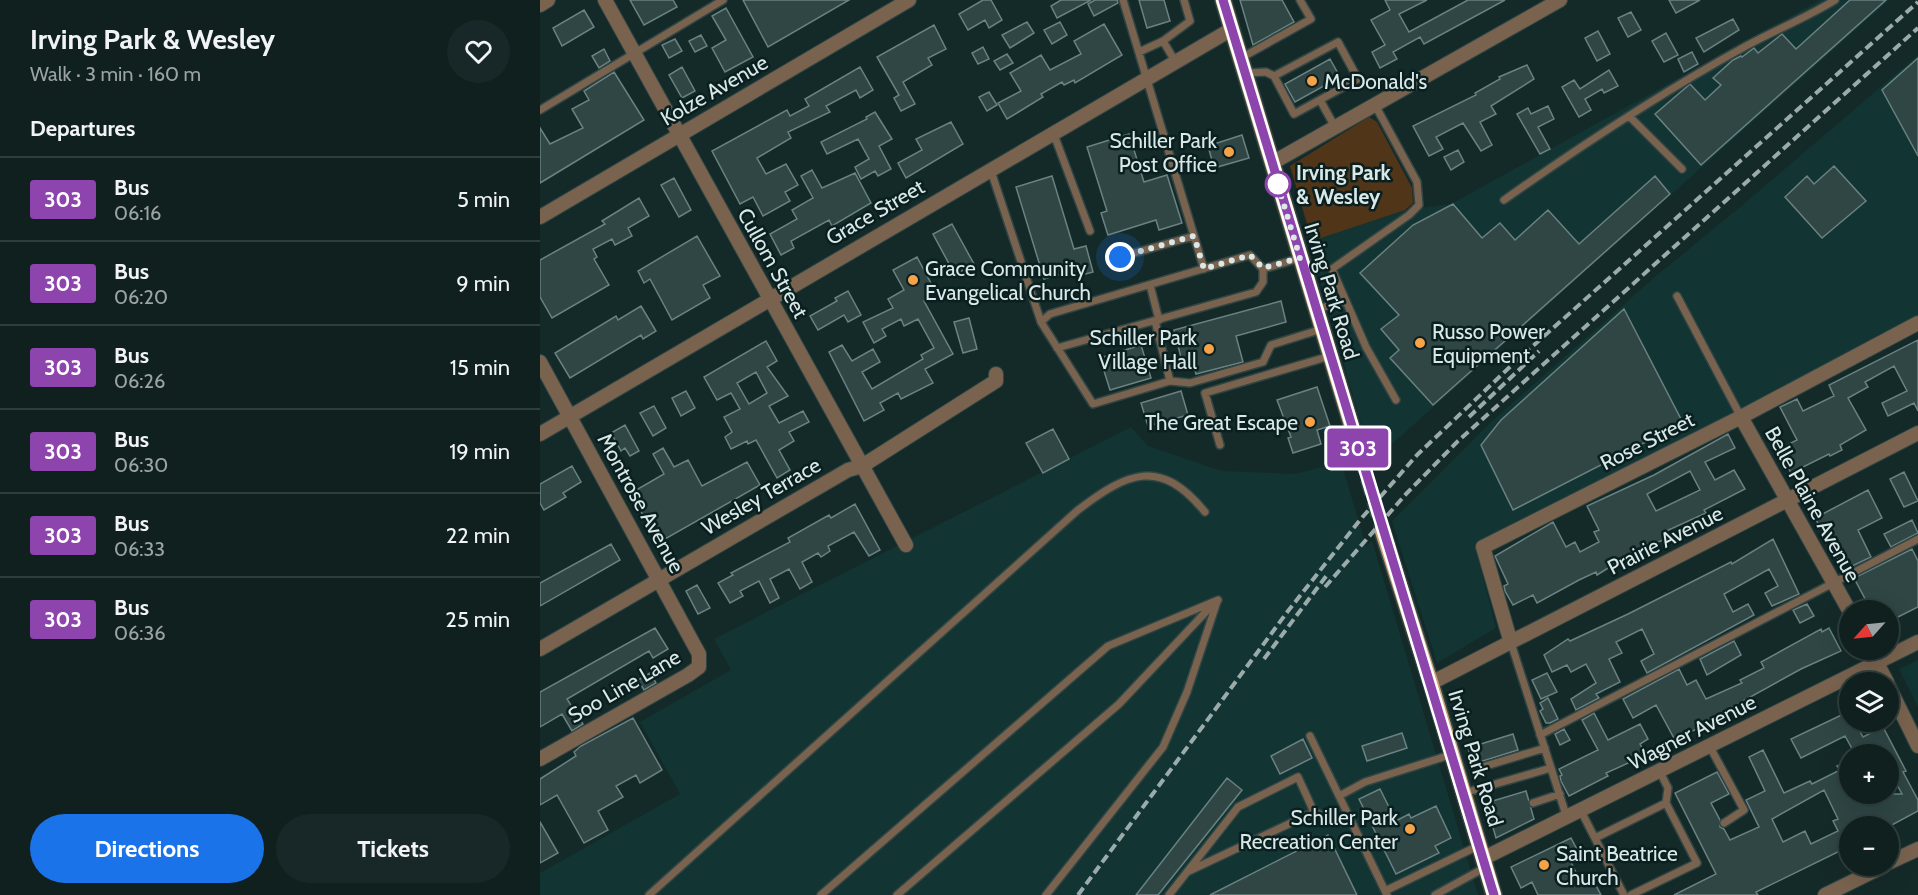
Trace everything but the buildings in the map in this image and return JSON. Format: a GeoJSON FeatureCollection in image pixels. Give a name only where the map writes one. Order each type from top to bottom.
{"type":"FeatureCollection","features":[{"type":"Feature","properties":{"kind":"main road","name":"Irving Park Road"},"geometry":{"type":"LineString","coordinates":[[1223,0],[1360,457]]}},
{"type":"Feature","properties":{"kind":"main road","name":"Irving Park Road"},"geometry":{"type":"LineString","coordinates":[[1382,530],[1453,754],[1494,895]]}},
{"type":"Feature","properties":{"kind":"street"},"geometry":{"type":"LineString","coordinates":[[540,5],[548,0]]}},
{"type":"Feature","properties":{"kind":"street","name":"Cullom Street"},"geometry":{"type":"LineString","coordinates":[[605,0],[906,545]]}},
{"type":"Feature","properties":{"kind":"street","name":"Kolze Avenue"},"geometry":{"type":"LineString","coordinates":[[540,217],[909,0]]}},
{"type":"Feature","properties":{"kind":"street"},"geometry":{"type":"LineString","coordinates":[[1272,163],[1560,0]]}},
{"type":"Feature","properties":{"kind":"street","name":"Grace Street"},"geometry":{"type":"LineString","coordinates":[[540,434],[990,168],[1232,29]]}},
{"type":"Feature","properties":{"kind":"street","name":"Rose Street"},"geometry":{"type":"LineString","coordinates":[[1511,644],[1483,547],[1741,417],[1918,323]]}},
{"type":"Feature","properties":{"kind":"street","name":"Montrose Avenue"},"geometry":{"type":"LineString","coordinates":[[540,362],[699,654],[699,667]]}},
{"type":"Feature","properties":{"kind":"street","name":"Wesley Terrace"},"geometry":{"type":"LineString","coordinates":[[540,649],[848,470],[862,466],[996,381],[996,374]]}},
{"type":"Feature","properties":{"kind":"street","name":"Belle Plaine Avenue"},"geometry":{"type":"LineString","coordinates":[[1741,417],[1843,600]]}},
{"type":"Feature","properties":{"kind":"street","name":"Prairie Avenue"},"geometry":{"type":"LineString","coordinates":[[1431,683],[1511,644],[1918,433]]}},
{"type":"Feature","properties":{"kind":"street","name":"Wagner Avenue"},"geometry":{"type":"LineString","coordinates":[[1483,857],[1567,818],[1918,642]]}},
{"type":"Feature","properties":{"kind":"street"},"geometry":{"type":"LineString","coordinates":[[1876,660],[1882,672]]}},
{"type":"Feature","properties":{"kind":"street","name":"Soo Line Lane"},"geometry":{"type":"LineString","coordinates":[[540,759],[699,667]]}},
{"type":"Feature","properties":{"kind":"street"},"geometry":{"type":"LineString","coordinates":[[1899,707],[1918,746]]}},
{"type":"Feature","properties":{"kind":"street"},"geometry":{"type":"LineString","coordinates":[[1899,858],[1918,849]]}},
{"type":"Feature","properties":{"kind":"street"},"geometry":{"type":"LineString","coordinates":[[1825,895],[1864,876]]}},
{"type":"Feature","properties":{"kind":"lane"},"geometry":{"type":"LineString","coordinates":[[540,110],[723,0]]}},
{"type":"Feature","properties":{"kind":"lane"},"geometry":{"type":"LineString","coordinates":[[1123,0],[1204,269]]}},
{"type":"Feature","properties":{"kind":"lane"},"geometry":{"type":"LineString","coordinates":[[1139,52],[1163,41],[1190,21],[1184,0]]}},
{"type":"Feature","properties":{"kind":"lane"},"geometry":{"type":"LineString","coordinates":[[1243,66],[1311,19],[1300,0]]}},
{"type":"Feature","properties":{"kind":"lane"},"geometry":{"type":"LineString","coordinates":[[1503,200],[1583,144],[1629,116],[1747,46],[1835,0]]}},
{"type":"Feature","properties":{"kind":"lane"},"geometry":{"type":"LineString","coordinates":[[1163,41],[1175,61]]}},
{"type":"Feature","properties":{"kind":"lane"},"geometry":{"type":"LineString","coordinates":[[1243,66],[1274,76],[1294,114],[1358,79],[1338,42],[1274,76]]}},
{"type":"Feature","properties":{"kind":"lane"},"geometry":{"type":"LineString","coordinates":[[1320,100],[1335,127]]}},
{"type":"Feature","properties":{"kind":"lane"},"geometry":{"type":"LineString","coordinates":[[1375,105],[1418,182],[1421,196],[1419,205],[1410,215],[1332,269],[1366,347],[1396,400]]}},
{"type":"Feature","properties":{"kind":"lane"},"geometry":{"type":"LineString","coordinates":[[1629,116],[1682,169]]}},
{"type":"Feature","properties":{"kind":"lane"},"geometry":{"type":"LineString","coordinates":[[1053,132],[1090,231]]}},
{"type":"Feature","properties":{"kind":"lane"},"geometry":{"type":"LineString","coordinates":[[990,168],[1041,322],[1093,404],[1170,381],[1190,383],[1263,362],[1271,345],[1322,329]]}},
{"type":"Feature","properties":{"kind":"lane"},"geometry":{"type":"LineString","coordinates":[[1120,257],[1194,236]]}},
{"type":"Feature","properties":{"kind":"lane"},"geometry":{"type":"LineString","coordinates":[[1041,322],[1050,314],[1250,255],[1263,268],[1263,282],[1256,292],[1057,348]]}},
{"type":"Feature","properties":{"kind":"lane"},"geometry":{"type":"LineString","coordinates":[[1263,268],[1300,258]]}},
{"type":"Feature","properties":{"kind":"lane"},"geometry":{"type":"LineString","coordinates":[[1150,285],[1170,381]]}},
{"type":"Feature","properties":{"kind":"lane"},"geometry":{"type":"LineString","coordinates":[[1677,296],[1741,417]]}},
{"type":"Feature","properties":{"kind":"lane"},"geometry":{"type":"LineString","coordinates":[[1316,309],[1346,301]]}},
{"type":"Feature","properties":{"kind":"lane"},"geometry":{"type":"LineString","coordinates":[[1220,445],[1205,393],[1330,356]]}},
{"type":"Feature","properties":{"kind":"lane"},"geometry":{"type":"LineString","coordinates":[[649,895],[1078,510],[1109,487],[1136,477],[1160,476],[1192,496],[1205,512]]}},
{"type":"Feature","properties":{"kind":"lane"},"geometry":{"type":"LineString","coordinates":[[1540,735],[1918,539]]}},
{"type":"Feature","properties":{"kind":"lane"},"geometry":{"type":"LineString","coordinates":[[821,895],[1108,646],[1218,600]]}},
{"type":"Feature","properties":{"kind":"lane"},"geometry":{"type":"LineString","coordinates":[[897,895],[1119,704],[1218,600]]}},
{"type":"Feature","properties":{"kind":"lane"},"geometry":{"type":"LineString","coordinates":[[1046,895],[1163,747],[1187,692],[1218,600]]}},
{"type":"Feature","properties":{"kind":"lane"},"geometry":{"type":"LineString","coordinates":[[1511,644],[1567,818]]}},
{"type":"Feature","properties":{"kind":"lane"},"geometry":{"type":"LineString","coordinates":[[1310,736],[1386,893],[1483,857]]}},
{"type":"Feature","properties":{"kind":"lane"},"geometry":{"type":"LineString","coordinates":[[1710,747],[1744,810],[1724,823]]}},
{"type":"Feature","properties":{"kind":"lane"},"geometry":{"type":"LineString","coordinates":[[1476,769],[1545,748]]}},
{"type":"Feature","properties":{"kind":"lane"},"geometry":{"type":"LineString","coordinates":[[1339,796],[1365,782],[1453,754]]}},
{"type":"Feature","properties":{"kind":"lane"},"geometry":{"type":"LineString","coordinates":[[1464,793],[1551,768]]}},
{"type":"Feature","properties":{"kind":"lane"},"geometry":{"type":"LineString","coordinates":[[1632,895],[1697,863],[1666,803],[1668,788],[1660,772]]}},
{"type":"Feature","properties":{"kind":"lane"},"geometry":{"type":"LineString","coordinates":[[1169,895],[1238,807],[1298,777],[1314,812]]}},
{"type":"Feature","properties":{"kind":"lane"},"geometry":{"type":"LineString","coordinates":[[1533,803],[1560,794]]}},
{"type":"Feature","properties":{"kind":"lane"},"geometry":{"type":"LineString","coordinates":[[1595,838],[1666,803]]}},
{"type":"Feature","properties":{"kind":"lane"},"geometry":{"type":"LineString","coordinates":[[1581,811],[1624,895]]}},
{"type":"Feature","properties":{"kind":"lane"},"geometry":{"type":"LineString","coordinates":[[1187,872],[1314,812],[1342,822],[1350,818]]}},
{"type":"Feature","properties":{"kind":"lane"},"geometry":{"type":"LineString","coordinates":[[1435,895],[1483,857]]}},
{"type":"Feature","properties":{"kind":"shaded area"},"geometry":{"type":"Polygon","coordinates":[[[1820,0],[1889,0],[1383,452],[1370,455],[1309,242],[1405,210],[1451,204],[1820,0]]]}},
{"type":"Feature","properties":{"kind":"shaded area"},"geometry":{"type":"Polygon","coordinates":[[[1918,55],[1918,316],[1475,546],[1496,628],[1437,663],[1392,521],[1490,423],[1656,276],[1918,55]]]}},
{"type":"Feature","properties":{"kind":"shaded area"},"geometry":{"type":"Polygon","coordinates":[[[1369,117],[1377,122],[1412,188],[1413,203],[1405,210],[1312,241],[1290,166],[1369,117]]]}},
{"type":"Feature","properties":{"kind":"shaded area"},"geometry":{"type":"Polygon","coordinates":[[[1131,427],[1148,446],[1222,471],[1295,474],[1341,462],[1366,546],[1372,541],[1478,895],[540,895],[540,873],[680,794],[640,722],[731,670],[714,639],[1131,427]]]}},
{"type":"Feature","properties":{"kind":"shaded area"},"geometry":{"type":"Polygon","coordinates":[[[1918,660],[1918,707],[1899,669],[1918,660]]]}},
{"type":"Feature","properties":{"kind":"tunnel"},"geometry":{"type":"LineString","coordinates":[[1361,457],[1382,530]]}},
{"type":"Feature","properties":{"kind":"railway"},"geometry":{"type":"LineString","coordinates":[[1078,895],[1288,611],[1360,520],[1417,455],[1514,363],[1918,2]]}},
{"type":"Feature","properties":{"kind":"railway"},"geometry":{"type":"LineString","coordinates":[[1325,587],[1406,494],[1458,441],[1918,28]]}},
{"type":"Feature","properties":{"kind":"railway"},"geometry":{"type":"LineString","coordinates":[[1469,417],[1539,351]]}},
{"type":"Feature","properties":{"kind":"railway"},"geometry":{"type":"LineString","coordinates":[[1264,659],[1327,575]]}},
{"type":"Feature","properties":{"kind":"bus line","name":"303"},"geometry":{"type":"LineString","coordinates":[[1223,0],[1494,895]]}},
{"type":"Feature","properties":{"kind":"place","name":"McDonald's"},"geometry":{"type":"Point","coordinates":[1312,81]}},
{"type":"Feature","properties":{"kind":"place","name":"Schiller Park Post Office"},"geometry":{"type":"Point","coordinates":[1229,152]}},
{"type":"Feature","properties":{"kind":"place","name":"Irving Park & Wesley"},"geometry":{"type":"Point","coordinates":[1278,184]}},
{"type":"Feature","properties":{"kind":"place","name":"Grace Community Evangelical Church"},"geometry":{"type":"Point","coordinates":[913,280]}},
{"type":"Feature","properties":{"kind":"place","name":"Russo Power Equipment"},"geometry":{"type":"Point","coordinates":[1420,343]}},
{"type":"Feature","properties":{"kind":"place","name":"Schiller Park Village Hall"},"geometry":{"type":"Point","coordinates":[1209,349]}},
{"type":"Feature","properties":{"kind":"place","name":"The Great Escape"},"geometry":{"type":"Point","coordinates":[1310,422]}},
{"type":"Feature","properties":{"kind":"place","name":"Schiller Park Recreation Center"},"geometry":{"type":"Point","coordinates":[1410,829]}},
{"type":"Feature","properties":{"kind":"place","name":"Saint Beatrice Church"},"geometry":{"type":"Point","coordinates":[1544,865]}},
{"type":"Feature","properties":{"kind":"route"},"geometry":{"type":"LineString","coordinates":[[1120,257],[1194,236],[1204,269],[1250,255],[1263,268],[1300,258],[1277,182],[1278,184]]}}]}
